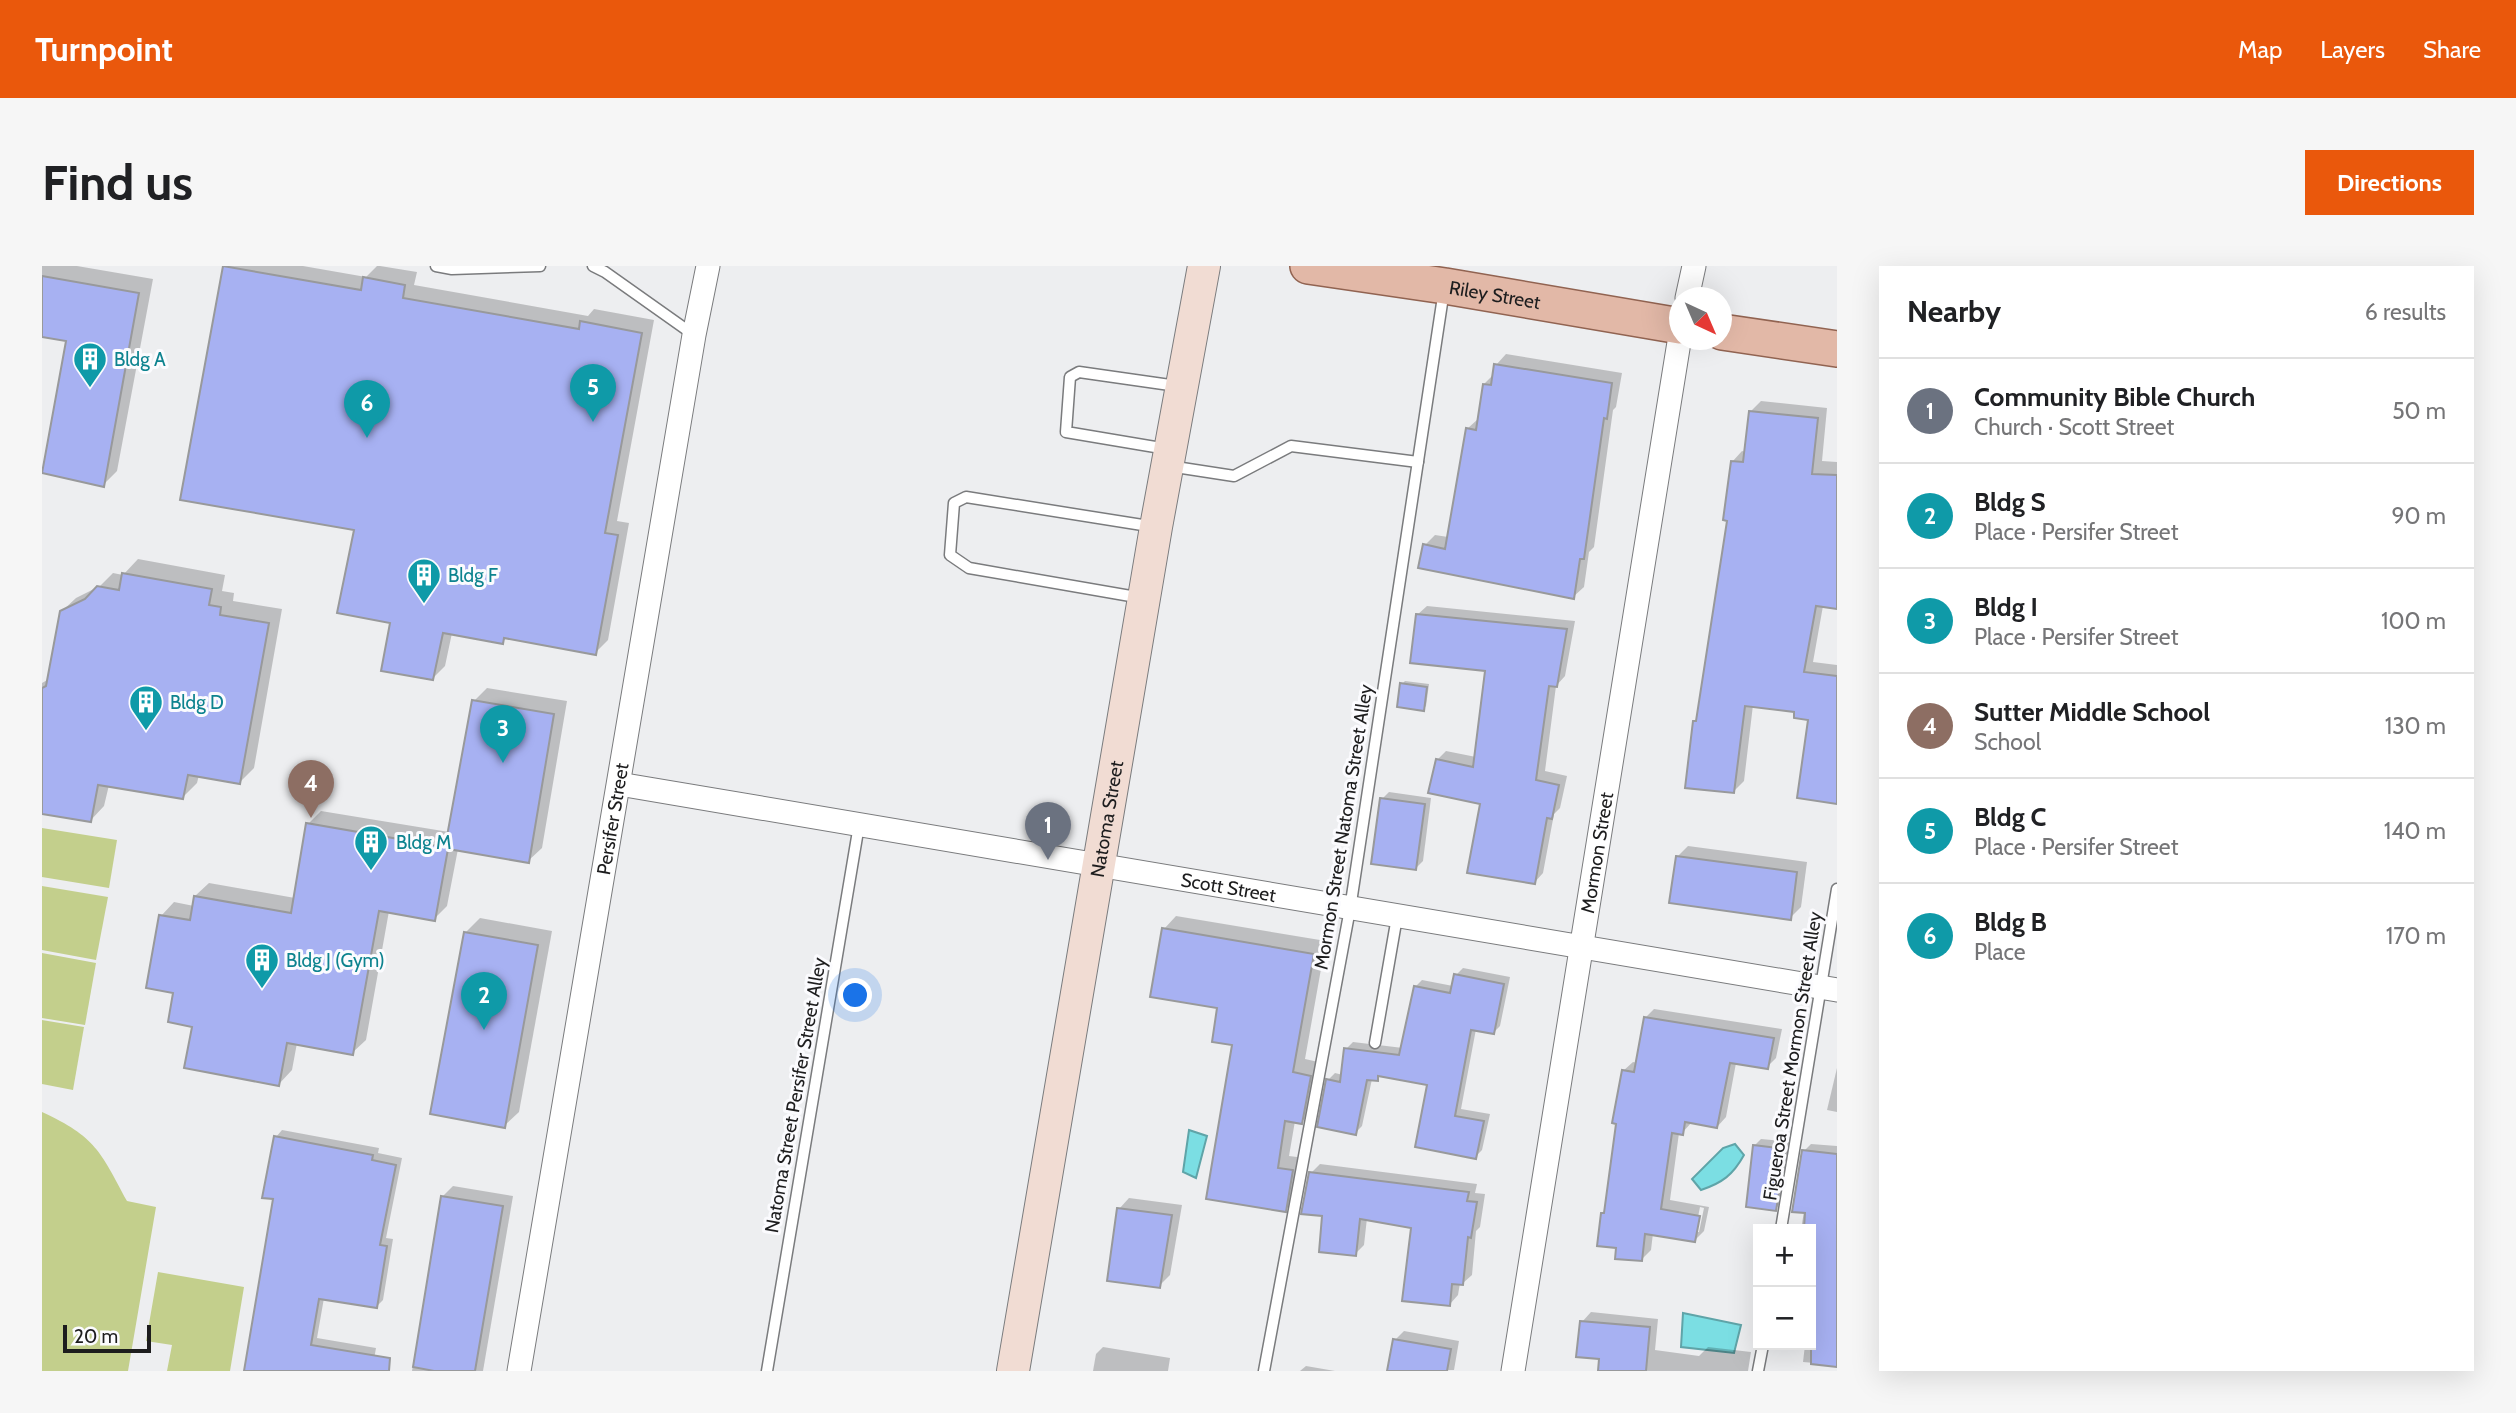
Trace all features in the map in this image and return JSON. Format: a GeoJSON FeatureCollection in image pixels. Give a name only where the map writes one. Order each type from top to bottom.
{"type":"FeatureCollection","features":[{"type":"Feature","properties":{"kind":"main road","name":"Natoma Street"},"geometry":{"type":"LineString","coordinates":[[1013,1371],[1180,387],[1204,266]]}},
{"type":"Feature","properties":{"kind":"main road","name":"Riley Street"},"geometry":{"type":"LineString","coordinates":[[1308,266],[1669,324]]}},
{"type":"Feature","properties":{"kind":"main road"},"geometry":{"type":"LineString","coordinates":[[1732,334],[1837,349]]}},
{"type":"Feature","properties":{"kind":"street","name":"Persifer Street"},"geometry":{"type":"LineString","coordinates":[[519,1371],[694,335],[708,266]]}},
{"type":"Feature","properties":{"kind":"street"},"geometry":{"type":"LineString","coordinates":[[1689,287],[1694,266]]}},
{"type":"Feature","properties":{"kind":"street","name":"Mormon Street"},"geometry":{"type":"LineString","coordinates":[[1513,1371],[1677,350]]}},
{"type":"Feature","properties":{"kind":"street","name":"Scott Street"},"geometry":{"type":"LineString","coordinates":[[618,784],[1828,989]]}},
{"type":"Feature","properties":{"kind":"lane"},"geometry":{"type":"LineString","coordinates":[[436,266],[452,269],[540,266]]}},
{"type":"Feature","properties":{"kind":"lane"},"geometry":{"type":"LineString","coordinates":[[593,266],[606,272],[694,335]]}},
{"type":"Feature","properties":{"kind":"lane","name":"Mormon Street Natoma Street Alley"},"geometry":{"type":"LineString","coordinates":[[1264,1371],[1350,909],[1445,286]]}},
{"type":"Feature","properties":{"kind":"lane"},"geometry":{"type":"LineString","coordinates":[[1180,387],[1080,372],[1070,377],[1066,432],[1234,476],[1292,446],[1418,462]]}},
{"type":"Feature","properties":{"kind":"lane"},"geometry":{"type":"LineString","coordinates":[[1145,598],[963,565],[950,555],[954,503],[966,497],[1156,527]]}},
{"type":"Feature","properties":{"kind":"lane","name":"Natoma Street Persifer Street Alley"},"geometry":{"type":"LineString","coordinates":[[767,1371],[859,825]]}},
{"type":"Feature","properties":{"kind":"lane","name":"Figueroa Street Mormon Street Alley"},"geometry":{"type":"LineString","coordinates":[[1782,1224],[1828,989],[1837,889]]}},
{"type":"Feature","properties":{"kind":"lane"},"geometry":{"type":"LineString","coordinates":[[1375,1043],[1397,917]]}},
{"type":"Feature","properties":{"kind":"lane"},"geometry":{"type":"LineString","coordinates":[[1758,1371],[1762,1350]]}},
{"type":"Feature","properties":{"kind":"green space"},"geometry":{"type":"Polygon","coordinates":[[[42,828],[117,840],[109,888],[42,877],[42,828]]]}},
{"type":"Feature","properties":{"kind":"green space"},"geometry":{"type":"Polygon","coordinates":[[[42,886],[108,897],[96,960],[42,950],[42,886]]]}},
{"type":"Feature","properties":{"kind":"green space"},"geometry":{"type":"Polygon","coordinates":[[[42,953],[96,963],[85,1025],[42,1018],[42,953]]]}},
{"type":"Feature","properties":{"kind":"green space"},"geometry":{"type":"Polygon","coordinates":[[[42,1020],[84,1027],[73,1090],[42,1084],[42,1020]]]}},
{"type":"Feature","properties":{"kind":"green space"},"geometry":{"type":"Polygon","coordinates":[[[42,1112],[74,1129],[95,1147],[127,1201],[156,1207],[128,1371],[42,1371],[42,1112]]]}},
{"type":"Feature","properties":{"kind":"green space"},"geometry":{"type":"Polygon","coordinates":[[[158,1272],[244,1287],[230,1371],[167,1371],[172,1345],[146,1341],[158,1272]]]}},
{"type":"Feature","properties":{"kind":"water"},"geometry":{"type":"Polygon","coordinates":[[[1189,1130],[1207,1136],[1196,1178],[1183,1172],[1189,1130]]]}},
{"type":"Feature","properties":{"kind":"water"},"geometry":{"type":"Polygon","coordinates":[[[1735,1144],[1744,1155],[1736,1168],[1721,1181],[1701,1190],[1692,1179],[1723,1148],[1735,1144]]]}},
{"type":"Feature","properties":{"kind":"water"},"geometry":{"type":"Polygon","coordinates":[[[1683,1313],[1741,1325],[1734,1353],[1681,1347],[1683,1313]]]}},
{"type":"Feature","properties":{"kind":"building"},"geometry":{"type":"Polygon","coordinates":[[[223,266],[361,290],[363,277],[405,285],[403,298],[579,329],[580,321],[642,333],[605,533],[618,535],[596,655],[504,638],[503,644],[443,633],[433,680],[381,671],[390,623],[337,613],[354,530],[180,500],[223,266]]]}},
{"type":"Feature","properties":{"kind":"building","name":"Bldg A"},"geometry":{"type":"Polygon","coordinates":[[[42,276],[139,293],[104,487],[42,473],[66,341],[42,337],[42,276]]]}},
{"type":"Feature","properties":{"kind":"building"},"geometry":{"type":"Polygon","coordinates":[[[1494,364],[1612,383],[1607,419],[1604,418],[1584,559],[1580,559],[1574,599],[1418,568],[1423,544],[1445,549],[1466,428],[1476,430],[1483,384],[1491,385],[1494,364]]]}},
{"type":"Feature","properties":{"kind":"building"},"geometry":{"type":"Polygon","coordinates":[[[1749,411],[1818,418],[1812,474],[1837,475],[1837,609],[1816,606],[1804,672],[1837,676],[1837,804],[1797,798],[1808,720],[1794,718],[1794,712],[1745,706],[1734,793],[1685,788],[1693,721],[1696,721],[1727,521],[1723,520],[1731,461],[1743,462],[1749,411]]]}},
{"type":"Feature","properties":{"kind":"building","name":"Bldg D"},"geometry":{"type":"Polygon","coordinates":[[[122,573],[212,589],[209,605],[221,607],[220,615],[269,623],[240,784],[188,775],[183,799],[98,785],[91,822],[42,814],[42,688],[46,686],[60,611],[85,599],[97,586],[119,590],[122,573]]]}},
{"type":"Feature","properties":{"kind":"building"},"geometry":{"type":"Polygon","coordinates":[[[1416,614],[1567,629],[1557,687],[1549,686],[1536,780],[1559,785],[1552,819],[1547,818],[1535,884],[1467,873],[1480,804],[1428,793],[1436,759],[1473,767],[1485,671],[1410,663],[1416,614]]]}},
{"type":"Feature","properties":{"kind":"building"},"geometry":{"type":"Polygon","coordinates":[[[1400,683],[1427,687],[1424,711],[1397,707],[1400,683]]]}},
{"type":"Feature","properties":{"kind":"building"},"geometry":{"type":"Polygon","coordinates":[[[472,700],[554,714],[529,863],[448,849],[435,921],[379,911],[353,1055],[287,1043],[279,1086],[184,1068],[192,1027],[168,1022],[173,993],[146,988],[159,915],[190,920],[194,896],[291,913],[306,823],[445,847],[472,700]]]}},
{"type":"Feature","properties":{"kind":"building"},"geometry":{"type":"Polygon","coordinates":[[[1380,798],[1425,804],[1416,870],[1371,864],[1380,798]]]}},
{"type":"Feature","properties":{"kind":"building"},"geometry":{"type":"Polygon","coordinates":[[[1676,856],[1797,872],[1791,920],[1669,903],[1676,856]]]}},
{"type":"Feature","properties":{"kind":"building"},"geometry":{"type":"Polygon","coordinates":[[[1162,928],[1314,954],[1293,1072],[1311,1076],[1302,1124],[1285,1121],[1278,1168],[1293,1170],[1286,1212],[1206,1199],[1232,1045],[1212,1042],[1217,1008],[1150,997],[1162,928]]]}},
{"type":"Feature","properties":{"kind":"building"},"geometry":{"type":"Polygon","coordinates":[[[464,932],[538,945],[505,1128],[430,1114],[464,932]]]}},
{"type":"Feature","properties":{"kind":"building"},"geometry":{"type":"Polygon","coordinates":[[[1454,974],[1504,984],[1494,1034],[1471,1030],[1455,1116],[1484,1121],[1476,1159],[1415,1147],[1427,1085],[1378,1076],[1378,1081],[1367,1080],[1356,1135],[1317,1127],[1326,1079],[1340,1082],[1344,1048],[1399,1055],[1414,986],[1450,993],[1454,974]]]}},
{"type":"Feature","properties":{"kind":"building"},"geometry":{"type":"Polygon","coordinates":[[[1644,1017],[1774,1038],[1768,1069],[1730,1063],[1717,1128],[1685,1122],[1683,1135],[1672,1133],[1661,1209],[1700,1216],[1695,1242],[1645,1234],[1642,1261],[1615,1259],[1616,1248],[1597,1246],[1616,1124],[1612,1123],[1622,1070],[1634,1072],[1644,1017]]]}},
{"type":"Feature","properties":{"kind":"building"},"geometry":{"type":"Polygon","coordinates":[[[274,1136],[373,1155],[372,1160],[396,1165],[380,1245],[387,1246],[377,1308],[319,1299],[311,1345],[390,1358],[389,1371],[244,1371],[273,1199],[262,1198],[274,1136]]]}},
{"type":"Feature","properties":{"kind":"building"},"geometry":{"type":"Polygon","coordinates":[[[1753,1145],[1786,1149],[1776,1211],[1746,1207],[1753,1145]]]}},
{"type":"Feature","properties":{"kind":"building"},"geometry":{"type":"Polygon","coordinates":[[[1802,1150],[1837,1154],[1837,1367],[1811,1364],[1811,1350],[1816,1350],[1816,1224],[1804,1224],[1805,1213],[1792,1212],[1802,1150]]]}},
{"type":"Feature","properties":{"kind":"building"},"geometry":{"type":"Polygon","coordinates":[[[1309,1172],[1469,1192],[1467,1201],[1477,1202],[1471,1238],[1468,1237],[1463,1285],[1452,1284],[1450,1306],[1402,1301],[1411,1228],[1360,1219],[1356,1256],[1319,1252],[1322,1216],[1301,1214],[1309,1172]]]}},
{"type":"Feature","properties":{"kind":"building"},"geometry":{"type":"Polygon","coordinates":[[[441,1196],[503,1206],[475,1371],[434,1371],[413,1367],[441,1196]]]}},
{"type":"Feature","properties":{"kind":"building"},"geometry":{"type":"Polygon","coordinates":[[[1117,1208],[1172,1215],[1160,1288],[1107,1281],[1117,1208]]]}},
{"type":"Feature","properties":{"kind":"building"},"geometry":{"type":"Polygon","coordinates":[[[1580,1321],[1650,1327],[1646,1371],[1598,1371],[1599,1359],[1576,1357],[1580,1321]]]}},
{"type":"Feature","properties":{"kind":"building"},"geometry":{"type":"Polygon","coordinates":[[[1393,1339],[1451,1349],[1447,1371],[1387,1371],[1393,1339]]]}},
{"type":"Feature","properties":{"kind":"place","name":"Bldg A"},"geometry":{"type":"Point","coordinates":[90,389]}},
{"type":"Feature","properties":{"kind":"place","name":"Bldg C"},"geometry":{"type":"Point","coordinates":[593,422]}},
{"type":"Feature","properties":{"kind":"place","name":"Bldg B"},"geometry":{"type":"Point","coordinates":[367,438]}},
{"type":"Feature","properties":{"kind":"place","name":"Bldg F"},"geometry":{"type":"Point","coordinates":[424,605]}},
{"type":"Feature","properties":{"kind":"place","name":"Bldg D"},"geometry":{"type":"Point","coordinates":[146,732]}},
{"type":"Feature","properties":{"kind":"place","name":"Bldg I"},"geometry":{"type":"Point","coordinates":[503,763]}},
{"type":"Feature","properties":{"kind":"place","name":"Sutter Middle School"},"geometry":{"type":"Point","coordinates":[311,818]}},
{"type":"Feature","properties":{"kind":"place","name":"Community Bible Church"},"geometry":{"type":"Point","coordinates":[1048,860]}},
{"type":"Feature","properties":{"kind":"place","name":"Bldg M"},"geometry":{"type":"Point","coordinates":[371,872]}},
{"type":"Feature","properties":{"kind":"place","name":"Bldg J (Gym)"},"geometry":{"type":"Point","coordinates":[262,990]}},
{"type":"Feature","properties":{"kind":"place","name":"Bldg S"},"geometry":{"type":"Point","coordinates":[484,1030]}}]}
